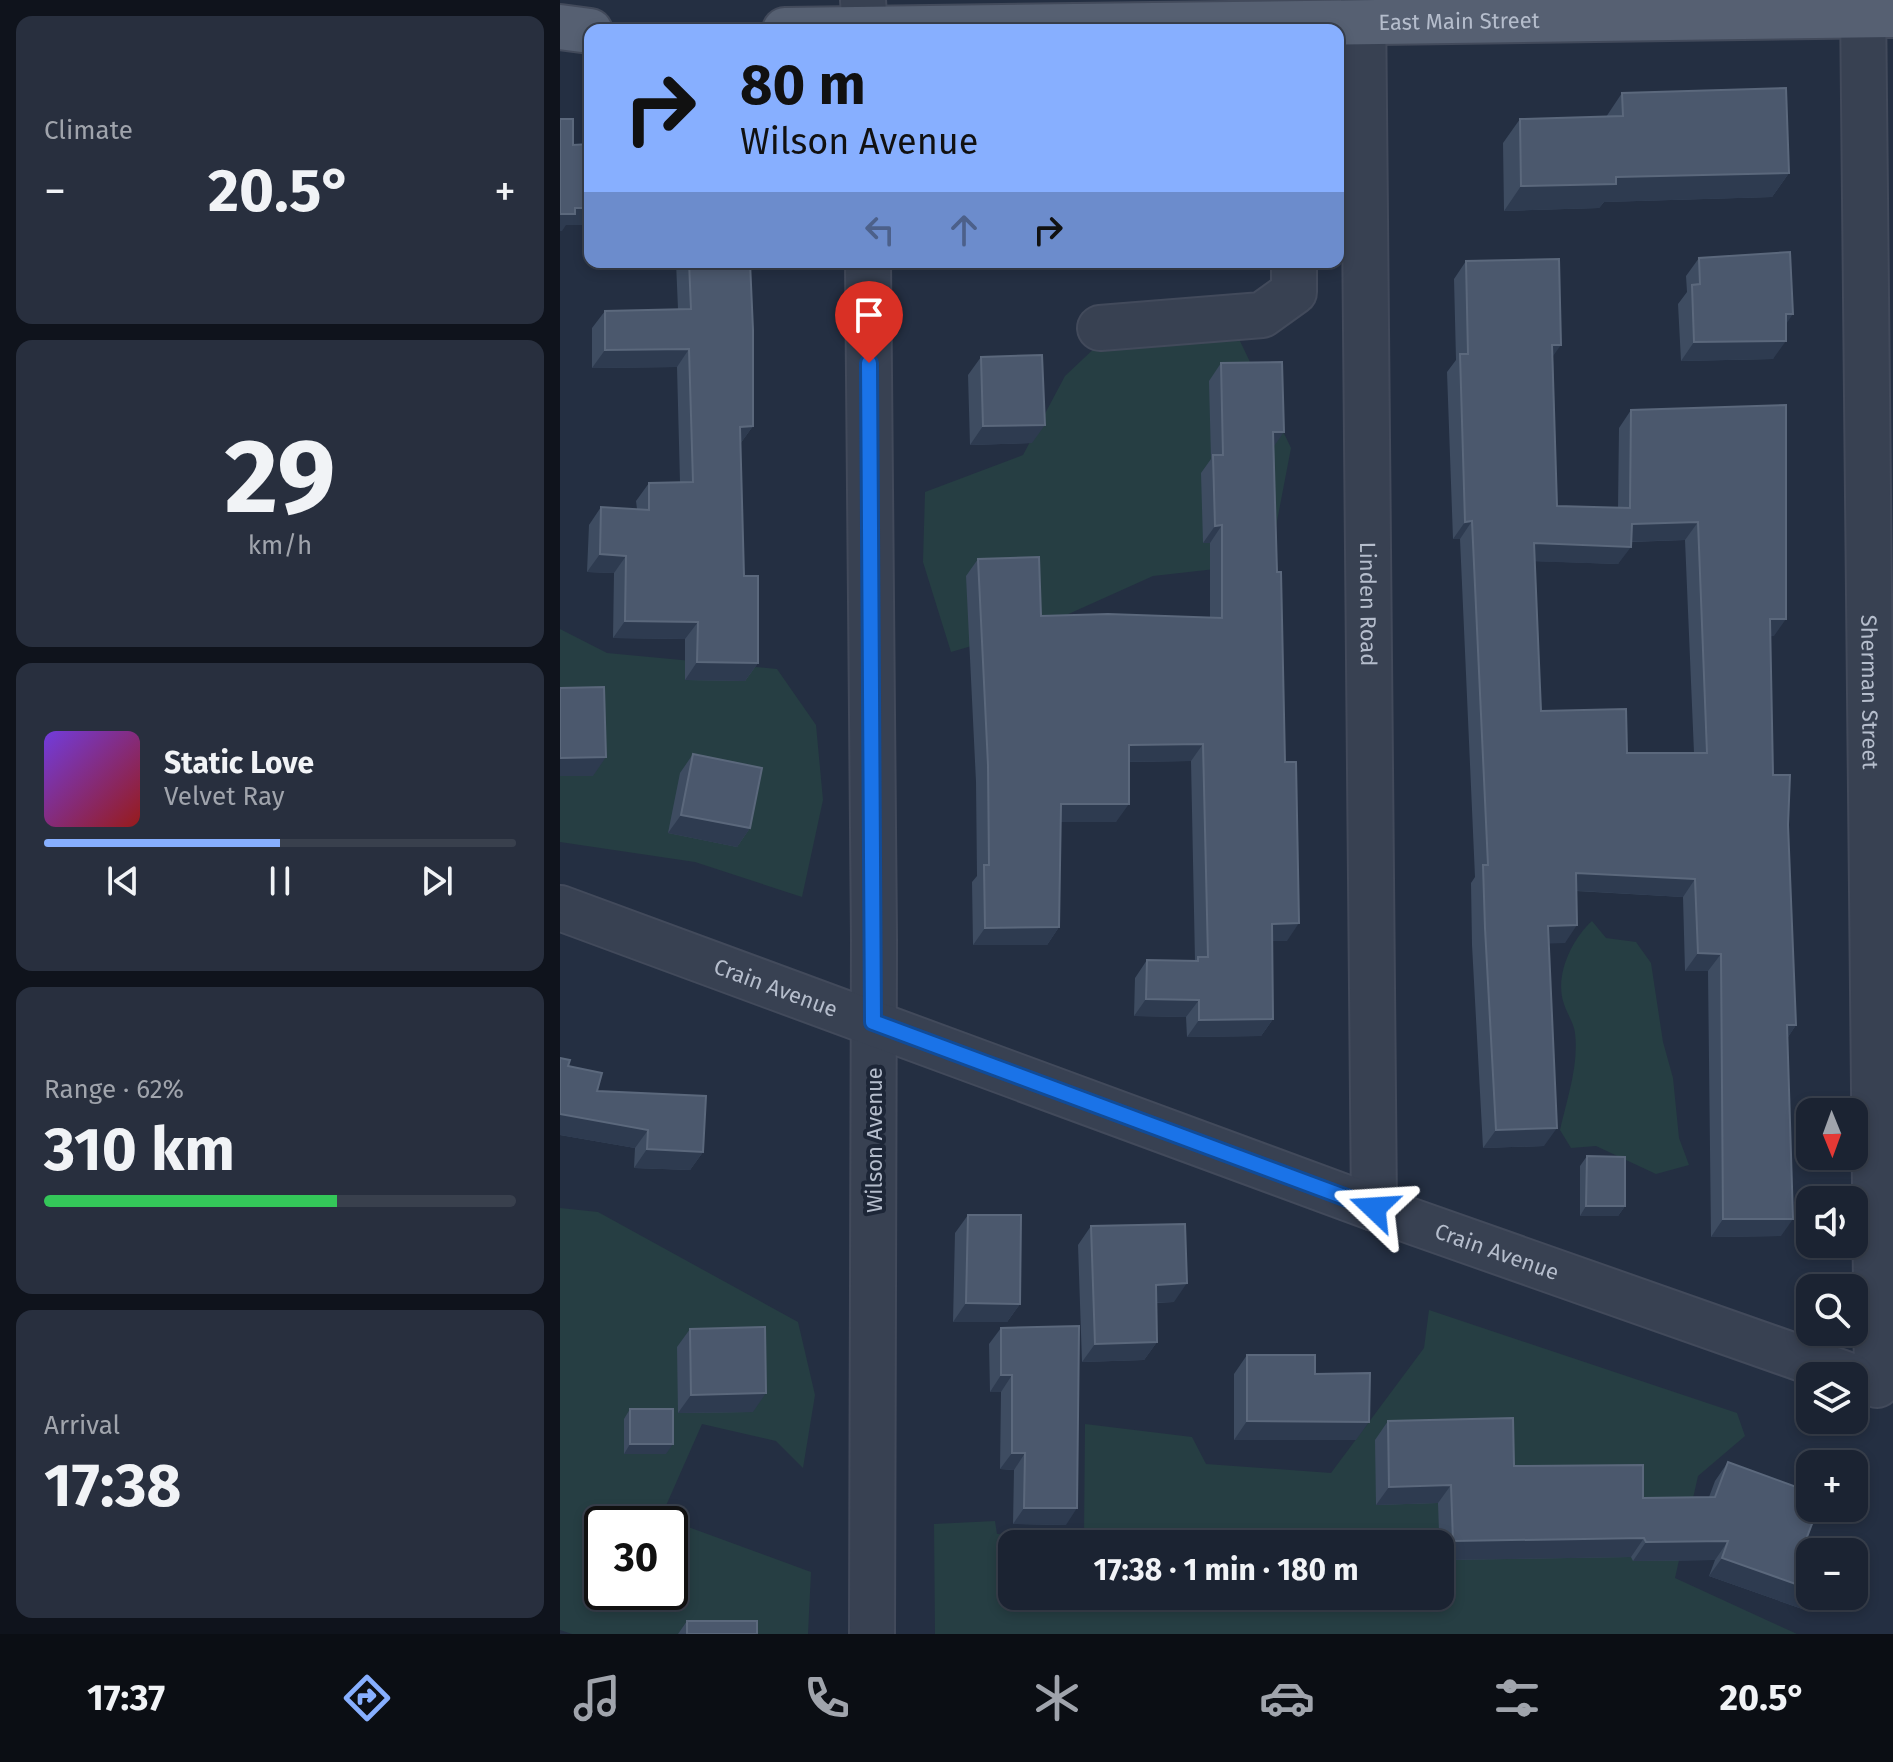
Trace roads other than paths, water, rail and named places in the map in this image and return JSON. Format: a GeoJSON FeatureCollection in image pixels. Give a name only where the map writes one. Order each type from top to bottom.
{"type":"FeatureCollection","features":[{"type":"Feature","properties":{"kind":"main road","name":"East Main Street"},"geometry":{"type":"LineString","coordinates":[[1022,24],[1363,11],[1873,10]]}},
{"type":"Feature","properties":{"kind":"main road"},"geometry":{"type":"LineString","coordinates":[[560,27],[584,30]]}},
{"type":"Feature","properties":{"kind":"street"},"geometry":{"type":"LineString","coordinates":[[863,0],[865,24]]}},
{"type":"Feature","properties":{"kind":"street","name":"Sherman Street"},"geometry":{"type":"LineString","coordinates":[[1869,1382],[1873,10]]}},
{"type":"Feature","properties":{"kind":"street","name":"Linden Road"},"geometry":{"type":"LineString","coordinates":[[1363,11],[1374,1208]]}},
{"type":"Feature","properties":{"kind":"street","name":"Wilson Avenue"},"geometry":{"type":"LineString","coordinates":[[868,268],[873,1022],[872,1634]]}},
{"type":"Feature","properties":{"kind":"street"},"geometry":{"type":"LineString","coordinates":[[1100,328],[1262,315],[1294,292],[1294,268]]}},
{"type":"Feature","properties":{"kind":"street","name":"Crain Avenue"},"geometry":{"type":"LineString","coordinates":[[560,908],[1374,1208],[1869,1382]]}}]}
